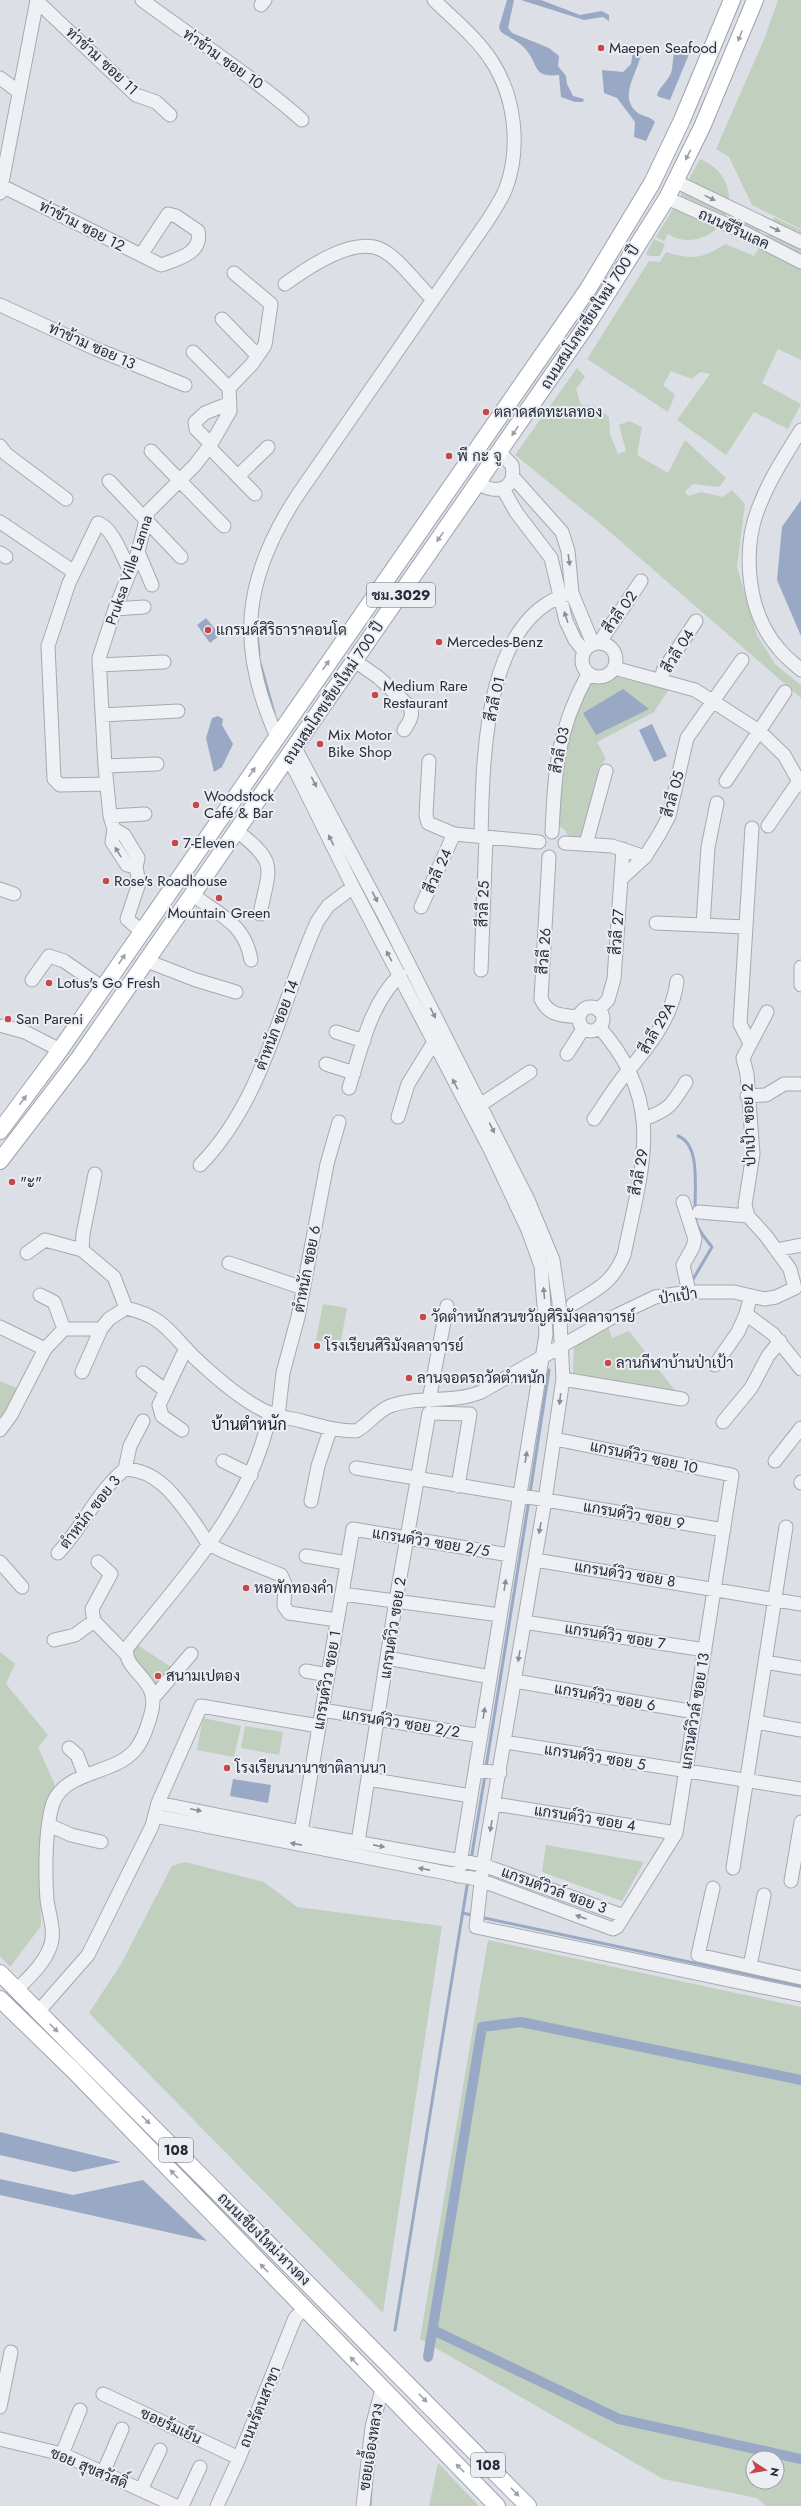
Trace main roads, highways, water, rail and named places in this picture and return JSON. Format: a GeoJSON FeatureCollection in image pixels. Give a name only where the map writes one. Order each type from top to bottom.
{"type":"FeatureCollection","features":[{"type":"Feature","properties":{"kind":"main road","name":"ถนนสมโภชเชียงใหม่ 700 ปี"},"geometry":{"type":"LineString","coordinates":[[0,1131],[60,1050],[588,289],[652,183],[682,120],[732,0]]}},
{"type":"Feature","properties":{"kind":"main road","name":"ถนนสมโภชเชียงใหม่ 700 ปี"},"geometry":{"type":"LineString","coordinates":[[0,1161],[44,1107],[147,962],[500,453],[591,319],[667,198],[702,127],[755,0]]}},
{"type":"Feature","properties":{"kind":"main road","name":"ถนนเชียงใหม่-หางดง"},"geometry":{"type":"LineString","coordinates":[[0,1973],[398,2372],[528,2506]]}},
{"type":"Feature","properties":{"kind":"main road"},"geometry":{"type":"LineString","coordinates":[[12,2010],[15,2001],[20,1994]]}},
{"type":"Feature","properties":{"kind":"main road","name":"ถนนเชียงใหม่-หางดง"},"geometry":{"type":"LineString","coordinates":[[0,1999],[497,2506]]}},
{"type":"Feature","properties":{"kind":"main road"},"geometry":{"type":"LineString","coordinates":[[382,2389],[398,2372]]}},
{"type":"Feature","properties":{"kind":"water"},"geometry":{"type":"Polygon","coordinates":[[[507,0],[514,0],[508,28],[512,33],[549,48],[559,56],[558,66],[566,76],[567,84],[573,96],[584,99],[583,102],[575,102],[561,97],[559,75],[545,75],[541,73],[531,56],[524,48],[501,32],[499,27],[507,0]]]}},
{"type":"Feature","properties":{"kind":"water"},"geometry":{"type":"Polygon","coordinates":[[[521,0],[541,0],[580,15],[602,11],[609,15],[609,21],[603,17],[584,20],[521,0]]]}},
{"type":"Feature","properties":{"kind":"water"},"geometry":{"type":"Polygon","coordinates":[[[685,44],[692,47],[670,100],[659,97],[657,95],[658,92],[671,73],[675,52],[680,46],[685,44]]]}},
{"type":"Feature","properties":{"kind":"water"},"geometry":{"type":"Polygon","coordinates":[[[633,52],[641,54],[630,85],[629,100],[632,107],[638,113],[655,122],[646,141],[634,137],[635,122],[617,98],[604,93],[602,70],[623,72],[631,64],[633,52]]]}},
{"type":"Feature","properties":{"kind":"water"},"geometry":{"type":"Polygon","coordinates":[[[801,500],[801,636],[777,580],[782,527],[801,500]]]}},
{"type":"Feature","properties":{"kind":"water","name":"แกรนด์สิริธาราคอนโด"},"geometry":{"type":"Polygon","coordinates":[[[206,618],[220,635],[210,643],[197,625],[206,618]]]}},
{"type":"Feature","properties":{"kind":"water"},"geometry":{"type":"Polygon","coordinates":[[[623,689],[649,709],[596,735],[583,713],[623,689]]]}},
{"type":"Feature","properties":{"kind":"water"},"geometry":{"type":"Polygon","coordinates":[[[218,716],[223,719],[222,725],[233,744],[222,767],[214,772],[206,738],[212,718],[218,716]]]}},
{"type":"Feature","properties":{"kind":"water"},"geometry":{"type":"Polygon","coordinates":[[[652,724],[667,756],[654,762],[639,730],[652,724]]]}},
{"type":"Feature","properties":{"kind":"water"},"geometry":{"type":"Polygon","coordinates":[[[233,1779],[271,1785],[268,1803],[230,1796],[233,1779]]]}},
{"type":"Feature","properties":{"kind":"water"},"geometry":{"type":"Polygon","coordinates":[[[0,2132],[121,2162],[74,2172],[0,2155],[0,2132]]]}},
{"type":"Feature","properties":{"kind":"water"},"geometry":{"type":"Polygon","coordinates":[[[0,2179],[73,2195],[143,2180],[207,2241],[0,2195],[0,2179]]]}},
{"type":"Feature","properties":{"kind":"waterway"},"geometry":{"type":"LineString","coordinates":[[257,633],[259,655]]}},
{"type":"Feature","properties":{"kind":"waterway"},"geometry":{"type":"LineString","coordinates":[[260,663],[274,713]]}},
{"type":"Feature","properties":{"kind":"waterway"},"geometry":{"type":"LineString","coordinates":[[354,873],[385,934]]}},
{"type":"Feature","properties":{"kind":"waterway"},"geometry":{"type":"LineString","coordinates":[[678,1136],[686,1142],[691,1150],[695,1174],[696,1221],[700,1231],[712,1247],[692,1281]]}},
{"type":"Feature","properties":{"kind":"waterway"},"geometry":{"type":"LineString","coordinates":[[550,1304],[551,1317]]}},
{"type":"Feature","properties":{"kind":"waterway"},"geometry":{"type":"LineString","coordinates":[[530,1493],[549,1370]]}},
{"type":"Feature","properties":{"kind":"waterway"},"geometry":{"type":"LineString","coordinates":[[486,1767],[529,1500]]}},
{"type":"Feature","properties":{"kind":"waterway"},"geometry":{"type":"LineString","coordinates":[[471,1860],[485,1775]]}},
{"type":"Feature","properties":{"kind":"waterway"},"geometry":{"type":"LineString","coordinates":[[395,2330],[468,1880]]}},
{"type":"Feature","properties":{"kind":"waterway"},"geometry":{"type":"LineString","coordinates":[[463,1913],[475,1916]]}},
{"type":"Feature","properties":{"kind":"waterway"},"geometry":{"type":"LineString","coordinates":[[480,1917],[801,1986]]}},
{"type":"Feature","properties":{"kind":"waterway"},"geometry":{"type":"LineString","coordinates":[[428,2357],[482,2027],[521,2022],[801,2080]]}},
{"type":"Feature","properties":{"kind":"waterway"},"geometry":{"type":"LineString","coordinates":[[433,2330],[619,2419],[801,2459]]}},
{"type":"Feature","properties":{"kind":"waterway"},"geometry":{"type":"LineString","coordinates":[[370,2506],[371,2489]]}},
{"type":"Feature","properties":{"kind":"place","name":"Maepen Seafood"},"geometry":{"type":"Point","coordinates":[601,48]}},
{"type":"Feature","properties":{"kind":"place","name":"ตลาดสดทะเลทอง"},"geometry":{"type":"Point","coordinates":[486,412]}},
{"type":"Feature","properties":{"kind":"place","name":"พี กะ จู"},"geometry":{"type":"Point","coordinates":[449,456]}},
{"type":"Feature","properties":{"kind":"place","name":"แกรนด์สิริธาราคอนโด"},"geometry":{"type":"Point","coordinates":[208,630]}},
{"type":"Feature","properties":{"kind":"place","name":"Mercedes-Benz"},"geometry":{"type":"Point","coordinates":[439,642]}},
{"type":"Feature","properties":{"kind":"place","name":"Medium Rare Restaurant"},"geometry":{"type":"Point","coordinates":[375,695]}},
{"type":"Feature","properties":{"kind":"place","name":"Mix Motor Bike Shop"},"geometry":{"type":"Point","coordinates":[320,744]}},
{"type":"Feature","properties":{"kind":"place","name":"Woodstock Café & Bar"},"geometry":{"type":"Point","coordinates":[196,805]}},
{"type":"Feature","properties":{"kind":"place","name":"7-Eleven"},"geometry":{"type":"Point","coordinates":[175,843]}},
{"type":"Feature","properties":{"kind":"place","name":"Rose's Roadhouse"},"geometry":{"type":"Point","coordinates":[106,881]}},
{"type":"Feature","properties":{"kind":"place","name":"Mountain Green"},"geometry":{"type":"Point","coordinates":[219,898]}},
{"type":"Feature","properties":{"kind":"place","name":"Lotus's Go Fresh"},"geometry":{"type":"Point","coordinates":[49,983]}},
{"type":"Feature","properties":{"kind":"place","name":"San Pareni"},"geometry":{"type":"Point","coordinates":[8,1019]}},
{"type":"Feature","properties":{"kind":"place","name":"\"ะ\""},"geometry":{"type":"Point","coordinates":[12,1182]}},
{"type":"Feature","properties":{"kind":"place","name":"วัดตำหนักสวนขวัญศิริมังคลาจารย์"},"geometry":{"type":"Point","coordinates":[423,1317]}},
{"type":"Feature","properties":{"kind":"place","name":"โรงเรียนศิริมังคลาจารย์"},"geometry":{"type":"Point","coordinates":[317,1346]}},
{"type":"Feature","properties":{"kind":"place","name":"ลานกีฬาบ้านป่าเป้า"},"geometry":{"type":"Point","coordinates":[608,1363]}},
{"type":"Feature","properties":{"kind":"place","name":"ลานจอดรถวัดตำหนัก"},"geometry":{"type":"Point","coordinates":[409,1378]}},
{"type":"Feature","properties":{"kind":"place","name":"หอพักทองคำ"},"geometry":{"type":"Point","coordinates":[246,1588]}},
{"type":"Feature","properties":{"kind":"place","name":"สนามเปตอง"},"geometry":{"type":"Point","coordinates":[158,1676]}},
{"type":"Feature","properties":{"kind":"place","name":"โรงเรียนนานาชาติลานนา"},"geometry":{"type":"Point","coordinates":[227,1768]}},
{"type":"Feature","properties":{"kind":"district","name":"บ้านตำหนัก"},"geometry":{"type":"Point","coordinates":[249,1424]}}]}
